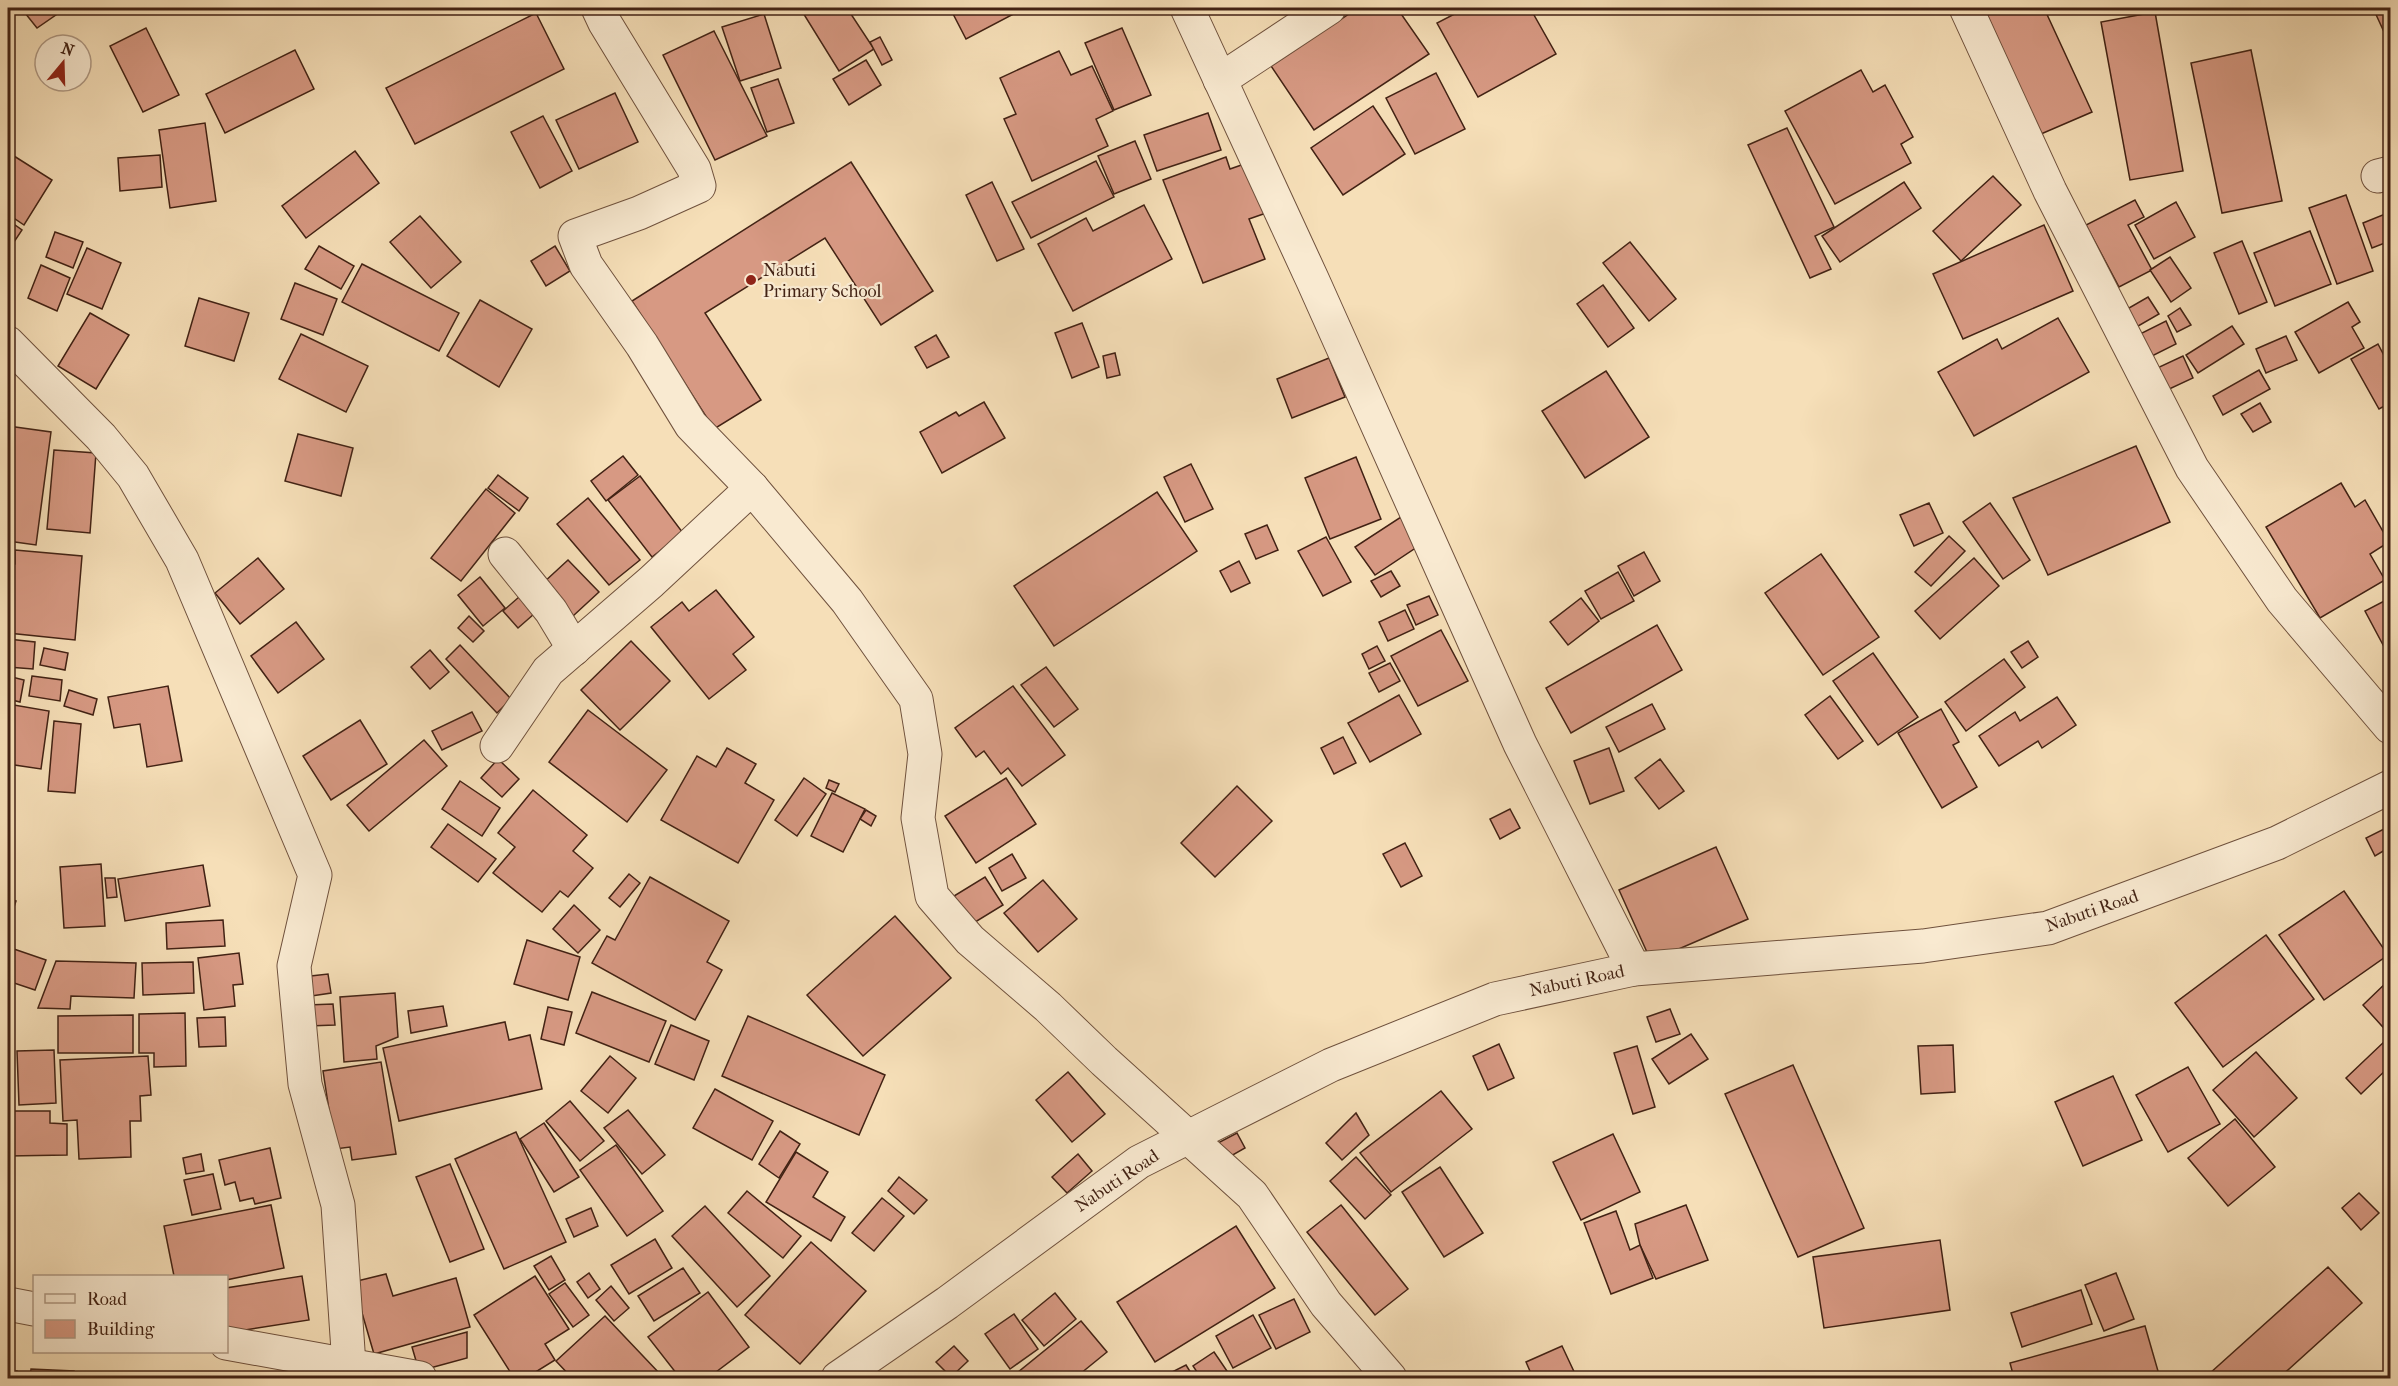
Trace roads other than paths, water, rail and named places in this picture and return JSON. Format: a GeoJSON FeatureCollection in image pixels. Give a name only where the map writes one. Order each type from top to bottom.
{"type":"FeatureCollection","features":[{"type":"Feature","properties":{"kind":"street"},"geometry":{"type":"LineString","coordinates":[[598,8],[694,169],[699,186],[639,213],[575,236],[586,265],[642,345],[691,425],[752,488],[847,601],[916,699],[925,754],[918,818],[932,896],[970,940],[1048,1007],[1252,1195],[1326,1304],[1390,1378]]}},
{"type":"Feature","properties":{"kind":"street"},"geometry":{"type":"LineString","coordinates":[[1187,8],[1520,744],[1634,969]]}},
{"type":"Feature","properties":{"kind":"street"},"geometry":{"type":"LineString","coordinates":[[1220,80],[1329,8]]}},
{"type":"Feature","properties":{"kind":"street"},"geometry":{"type":"LineString","coordinates":[[1966,8],[2050,190],[2192,468],[2282,600],[2391,727]]}},
{"type":"Feature","properties":{"kind":"street"},"geometry":{"type":"LineString","coordinates":[[8,343],[101,437],[133,476],[182,560],[315,874],[294,966],[305,1084],[338,1205],[349,1365]]}},
{"type":"Feature","properties":{"kind":"street"},"geometry":{"type":"LineString","coordinates":[[497,746],[548,671],[651,582],[752,488]]}},
{"type":"Feature","properties":{"kind":"street"},"geometry":{"type":"LineString","coordinates":[[505,555],[551,611],[574,648]]}},
{"type":"Feature","properties":{"kind":"street","name":"Nabuti Road"},"geometry":{"type":"LineString","coordinates":[[838,1378],[947,1303],[1139,1162],[1330,1065],[1495,999],[1634,969],[1923,946],[2049,928],[2277,843],[2391,787]]}},
{"type":"Feature","properties":{"kind":"street"},"geometry":{"type":"LineString","coordinates":[[8,1304],[33,1309]]}},
{"type":"Feature","properties":{"kind":"street"},"geometry":{"type":"LineString","coordinates":[[228,1343],[420,1378]]}},
{"type":"Feature","properties":{"kind":"place","name":"Nabuti Primary School"},"geometry":{"type":"Point","coordinates":[751,280]}}]}
